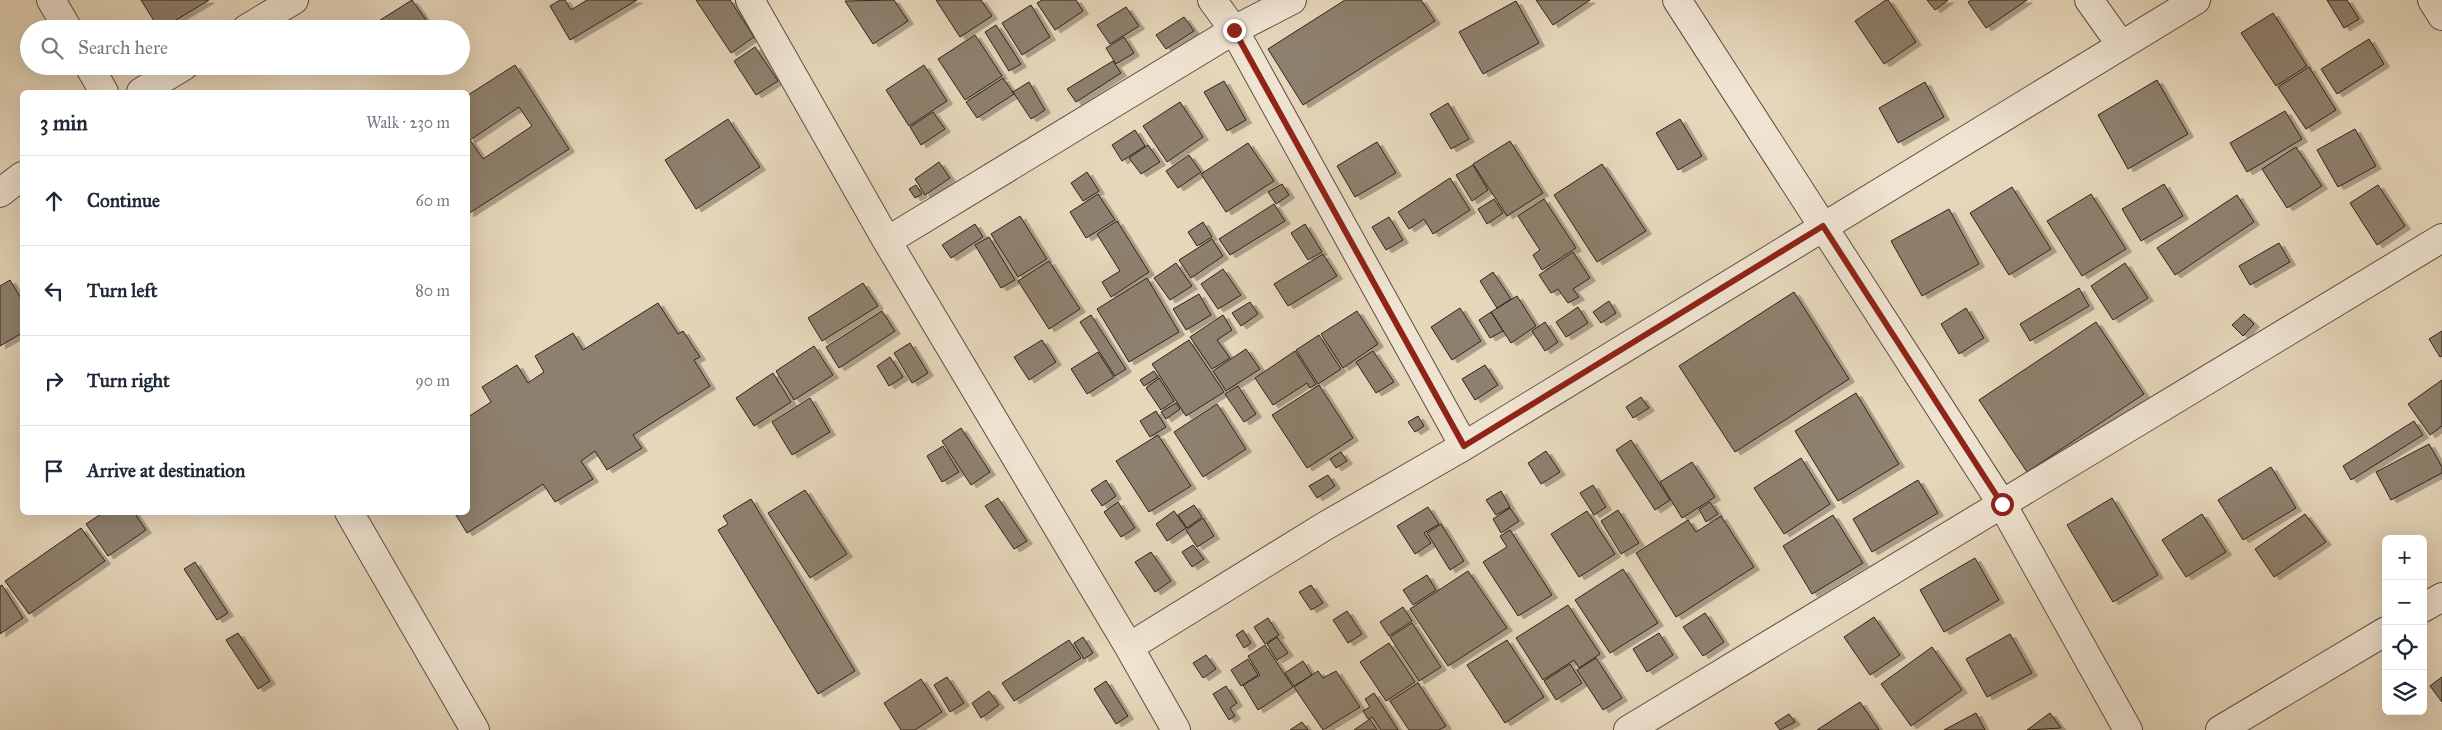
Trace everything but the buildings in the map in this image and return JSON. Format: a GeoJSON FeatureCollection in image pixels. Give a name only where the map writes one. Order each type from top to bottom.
{"type":"FeatureCollection","features":[{"type":"Feature","properties":{"kind":"street"},"geometry":{"type":"LineString","coordinates":[[51,0],[63,20]]}},
{"type":"Feature","properties":{"kind":"street"},"geometry":{"type":"LineString","coordinates":[[261,20],[294,0]]}},
{"type":"Feature","properties":{"kind":"street"},"geometry":{"type":"LineString","coordinates":[[750,0],[887,241],[1129,647],[1176,730]]}},
{"type":"Feature","properties":{"kind":"street"},"geometry":{"type":"LineString","coordinates":[[1212,0],[1234,30],[1464,446]]}},
{"type":"Feature","properties":{"kind":"street"},"geometry":{"type":"LineString","coordinates":[[887,241],[1234,30],[1292,0]]}},
{"type":"Feature","properties":{"kind":"street"},"geometry":{"type":"LineString","coordinates":[[1677,0],[2002,504],[2128,730]]}},
{"type":"Feature","properties":{"kind":"street"},"geometry":{"type":"LineString","coordinates":[[2089,0],[2121,45]]}},
{"type":"Feature","properties":{"kind":"street"},"geometry":{"type":"LineString","coordinates":[[1129,647],[1325,526],[1464,446],[2196,0]]}},
{"type":"Feature","properties":{"kind":"street"},"geometry":{"type":"LineString","coordinates":[[2432,0],[2442,16]]}},
{"type":"Feature","properties":{"kind":"street"},"geometry":{"type":"LineString","coordinates":[[94,75],[103,90]]}},
{"type":"Feature","properties":{"kind":"street"},"geometry":{"type":"LineString","coordinates":[[144,90],[169,75]]}},
{"type":"Feature","properties":{"kind":"street"},"geometry":{"type":"LineString","coordinates":[[0,193],[20,178]]}},
{"type":"Feature","properties":{"kind":"street"},"geometry":{"type":"LineString","coordinates":[[1628,730],[2442,238]]}},
{"type":"Feature","properties":{"kind":"street"},"geometry":{"type":"LineString","coordinates":[[351,515],[475,730]]}},
{"type":"Feature","properties":{"kind":"street"},"geometry":{"type":"LineString","coordinates":[[2427,606],[2442,597]]}},
{"type":"Feature","properties":{"kind":"street"},"geometry":{"type":"LineString","coordinates":[[2220,730],[2382,633]]}},
{"type":"Feature","properties":{"kind":"route"},"geometry":{"type":"LineString","coordinates":[[1234,30],[1464,446],[1823,226],[2002,504]]}}]}
